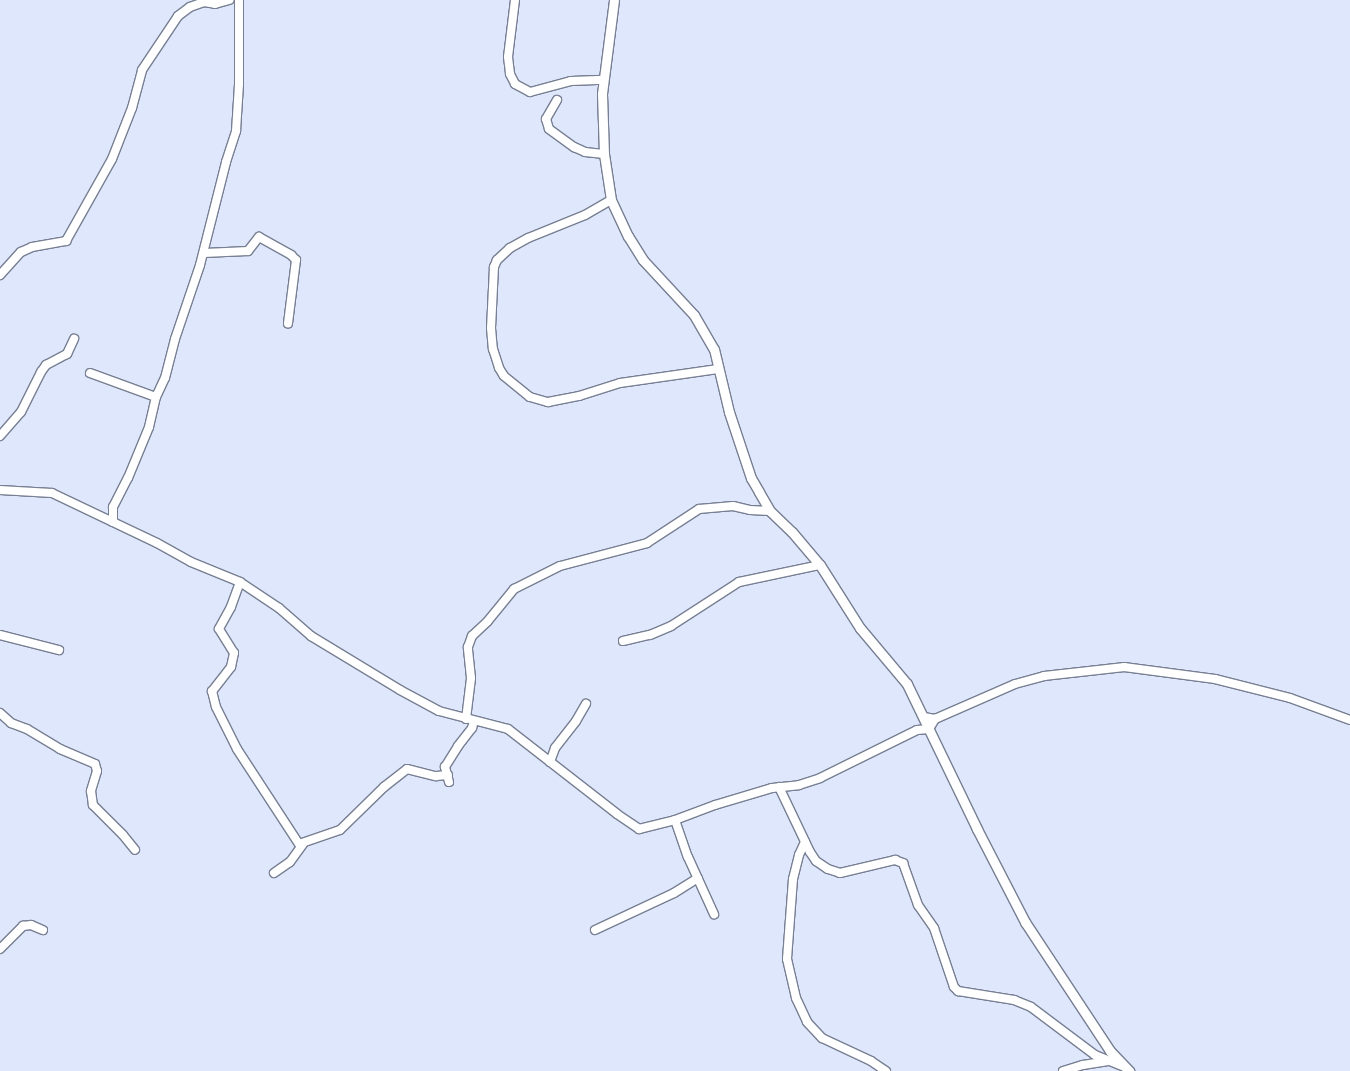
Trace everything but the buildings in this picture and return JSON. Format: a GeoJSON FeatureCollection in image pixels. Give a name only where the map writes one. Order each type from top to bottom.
{"type":"FeatureCollection","features":[{"type":"Feature","properties":{"kind":"street"},"geometry":{"type":"LineString","coordinates":[[0,275],[27,249],[66,241],[112,159],[132,108],[142,70],[178,16],[190,7],[204,2],[215,4],[229,0]]}},
{"type":"Feature","properties":{"kind":"street"},"geometry":{"type":"LineString","coordinates":[[113,522],[114,508],[146,433],[156,397],[165,378],[175,339],[204,253],[226,162],[236,131],[239,84],[239,0]]}},
{"type":"Feature","properties":{"kind":"street"},"geometry":{"type":"LineString","coordinates":[[514,0],[508,57],[510,74],[515,84],[530,92],[571,81],[604,80]]}},
{"type":"Feature","properties":{"kind":"street"},"geometry":{"type":"LineString","coordinates":[[614,0],[604,80],[604,154],[611,200],[628,236],[643,260],[682,300],[705,332],[714,349],[728,412],[751,478],[770,511],[792,532],[820,565],[860,628],[908,684],[977,829],[1025,922],[1110,1051],[1127,1069]]}},
{"type":"Feature","properties":{"kind":"street"},"geometry":{"type":"LineString","coordinates":[[557,100],[546,119],[549,129],[574,147],[585,152],[604,154]]}},
{"type":"Feature","properties":{"kind":"street"},"geometry":{"type":"LineString","coordinates":[[611,200],[585,215],[528,238],[510,248],[497,260],[494,267],[491,328],[493,349],[499,368],[504,376],[530,397],[548,402],[580,396],[620,383],[718,369]]}},
{"type":"Feature","properties":{"kind":"street"},"geometry":{"type":"LineString","coordinates":[[204,253],[248,251],[259,237],[296,260],[288,323]]}},
{"type":"Feature","properties":{"kind":"street"},"geometry":{"type":"LineString","coordinates":[[0,436],[21,412],[46,365],[67,354],[74,339]]}},
{"type":"Feature","properties":{"kind":"street"},"geometry":{"type":"LineString","coordinates":[[90,373],[156,397]]}},
{"type":"Feature","properties":{"kind":"street"},"geometry":{"type":"LineString","coordinates":[[0,490],[52,493],[191,562],[240,582],[279,608],[301,629],[351,662],[439,711],[508,729],[633,827],[644,829],[715,805],[820,778],[917,730],[930,729]]}},
{"type":"Feature","properties":{"kind":"street"},"geometry":{"type":"LineString","coordinates":[[274,873],[290,862],[303,844],[325,833],[340,830],[378,793],[407,769],[448,778],[445,767],[472,728],[470,720],[471,678],[468,647],[472,636],[487,622],[514,589],[560,566],[647,544],[700,509],[733,506],[750,510],[770,511]]}},
{"type":"Feature","properties":{"kind":"street"},"geometry":{"type":"LineString","coordinates":[[94,513],[114,508]]}},
{"type":"Feature","properties":{"kind":"street"},"geometry":{"type":"LineString","coordinates":[[624,641],[650,635],[671,626],[739,582],[820,565]]}},
{"type":"Feature","properties":{"kind":"street"},"geometry":{"type":"LineString","coordinates":[[240,582],[231,607],[219,629],[234,652],[231,667],[212,690],[216,707],[237,749],[269,802],[299,844],[303,844]]}},
{"type":"Feature","properties":{"kind":"street"},"geometry":{"type":"LineString","coordinates":[[0,635],[59,650]]}},
{"type":"Feature","properties":{"kind":"street"},"geometry":{"type":"LineString","coordinates":[[924,717],[935,719],[1015,684],[1079,670],[1124,667],[1215,679],[1290,698],[1350,720]]}},
{"type":"Feature","properties":{"kind":"street"},"geometry":{"type":"LineString","coordinates":[[550,762],[555,748],[576,722],[586,704]]}},
{"type":"Feature","properties":{"kind":"street"},"geometry":{"type":"LineString","coordinates":[[0,713],[11,723],[27,729],[60,749],[95,764],[98,771],[91,791],[92,805],[123,835],[135,850]]}},
{"type":"Feature","properties":{"kind":"street"},"geometry":{"type":"LineString","coordinates":[[930,729],[935,719]]}},
{"type":"Feature","properties":{"kind":"street"},"geometry":{"type":"LineString","coordinates":[[779,787],[816,861],[828,869],[840,873],[895,860],[904,863],[918,905],[934,928],[954,987],[969,993],[988,994],[1014,1000],[1031,1007],[1095,1055],[1127,1069]]}},
{"type":"Feature","properties":{"kind":"street"},"geometry":{"type":"LineString","coordinates":[[675,820],[714,914]]}},
{"type":"Feature","properties":{"kind":"street"},"geometry":{"type":"LineString","coordinates":[[806,842],[799,855],[793,879],[787,959],[796,998],[807,1022],[822,1038],[870,1061],[886,1071]]}},
{"type":"Feature","properties":{"kind":"street"},"geometry":{"type":"LineString","coordinates":[[595,930],[674,893],[698,878]]}},
{"type":"Feature","properties":{"kind":"street"},"geometry":{"type":"LineString","coordinates":[[0,949],[23,926],[32,924],[43,930]]}},
{"type":"Feature","properties":{"kind":"street"},"geometry":{"type":"LineString","coordinates":[[1063,1071],[1083,1065],[1108,1061]]}}]}
